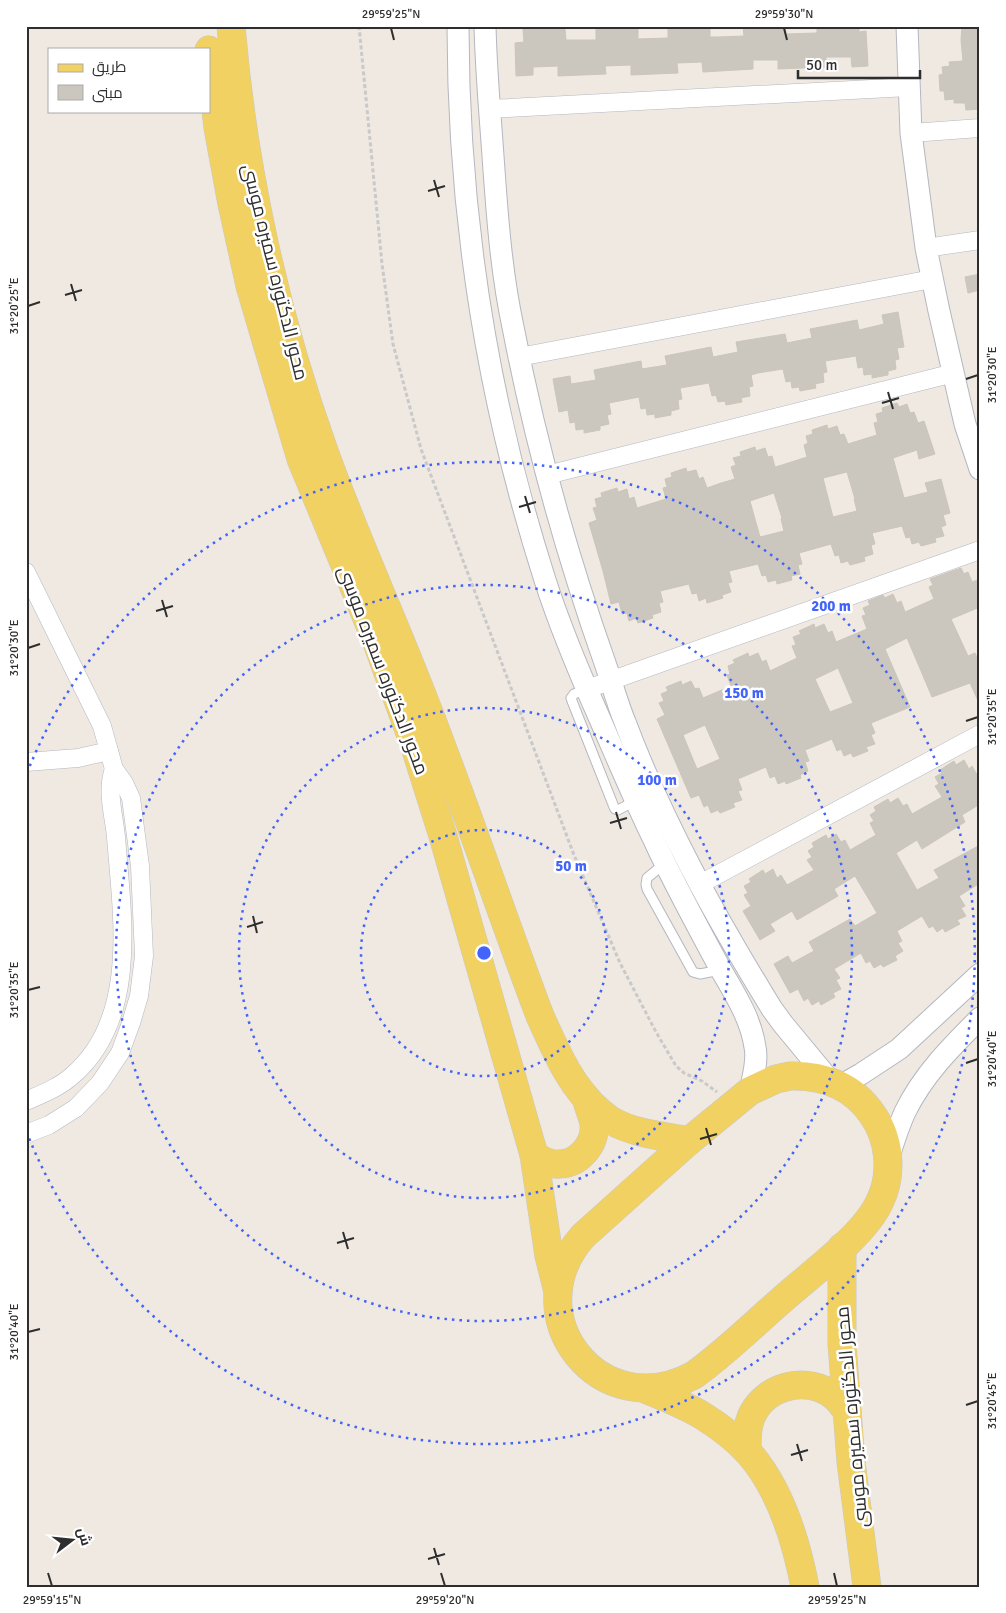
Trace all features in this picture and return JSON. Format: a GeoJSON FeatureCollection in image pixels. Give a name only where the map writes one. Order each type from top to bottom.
{"type":"FeatureCollection","features":[{"type":"Feature","properties":{"kind":"main road","name":"محور الدكتوره سميره موسى"},"geometry":{"type":"LineString","coordinates":[[207,26],[209,48]]}},
{"type":"Feature","properties":{"kind":"main road","name":"محور الدكتوره سميره موسى"},"geometry":{"type":"LineString","coordinates":[[231,26],[242,125],[255,202],[295,364],[325,454],[417,682],[540,1016],[570,1079],[587,1101],[611,1121],[628,1128],[690,1141]]}},
{"type":"Feature","properties":{"kind":"main road","name":"محور الدكتوره سميره موسى"},"geometry":{"type":"LineString","coordinates":[[210,58],[218,128],[232,204],[255,304],[302,459],[370,624],[414,744],[443,836],[534,1155],[548,1247],[558,1292]]}},
{"type":"Feature","properties":{"kind":"main road"},"geometry":{"type":"LineString","coordinates":[[790,1076],[811,1077],[836,1084],[859,1099],[874,1116],[884,1137],[888,1159],[885,1187],[874,1213],[865,1224],[842,1247],[700,1371],[683,1381],[670,1386],[645,1389],[630,1387],[602,1377],[590,1368],[571,1346],[564,1333],[560,1319],[558,1292],[564,1266],[575,1245],[690,1141],[741,1099],[776,1079],[790,1076]]}},
{"type":"Feature","properties":{"kind":"main road"},"geometry":{"type":"LineString","coordinates":[[534,1155],[544,1162],[559,1165],[573,1162],[585,1153],[592,1140],[594,1125],[587,1101]]}},
{"type":"Feature","properties":{"kind":"main road","name":"محور الدكتوره سميره موسى"},"geometry":{"type":"LineString","coordinates":[[842,1247],[842,1344],[851,1462],[867,1587]]}},
{"type":"Feature","properties":{"kind":"main road"},"geometry":{"type":"LineString","coordinates":[[747,1451],[747,1431],[753,1413],[764,1398],[780,1388],[799,1384],[818,1387],[834,1396],[847,1411]]}},
{"type":"Feature","properties":{"kind":"main road"},"geometry":{"type":"LineString","coordinates":[[645,1389],[702,1415],[747,1451],[762,1470],[777,1498],[802,1569],[806,1587]]}},
{"type":"Feature","properties":{"kind":"street"},"geometry":{"type":"LineString","coordinates":[[458,26],[460,106],[470,240],[476,290],[500,412],[517,482],[545,580],[564,633],[635,801],[664,863],[745,1014],[756,1048],[756,1064],[741,1099]]}},
{"type":"Feature","properties":{"kind":"street"},"geometry":{"type":"LineString","coordinates":[[485,26],[499,237],[512,326],[529,406],[583,598],[624,722],[645,771],[700,884],[772,1009],[836,1084],[861,1074],[899,1049],[980,974]]}},
{"type":"Feature","properties":{"kind":"street"},"geometry":{"type":"LineString","coordinates":[[907,26],[911,133],[926,248],[965,424],[980,470]]}},
{"type":"Feature","properties":{"kind":"street"},"geometry":{"type":"LineString","coordinates":[[490,109],[909,87]]}},
{"type":"Feature","properties":{"kind":"street"},"geometry":{"type":"LineString","coordinates":[[911,133],[980,128]]}},
{"type":"Feature","properties":{"kind":"street"},"geometry":{"type":"LineString","coordinates":[[470,240],[499,237]]}},
{"type":"Feature","properties":{"kind":"street"},"geometry":{"type":"LineString","coordinates":[[926,248],[980,240]]}},
{"type":"Feature","properties":{"kind":"street"},"geometry":{"type":"LineString","coordinates":[[519,357],[932,279]]}},
{"type":"Feature","properties":{"kind":"street"},"geometry":{"type":"LineString","coordinates":[[547,475],[954,373]]}},
{"type":"Feature","properties":{"kind":"street"},"geometry":{"type":"LineString","coordinates":[[587,689],[980,550]]}},
{"type":"Feature","properties":{"kind":"street"},"geometry":{"type":"LineString","coordinates":[[26,572],[102,726],[114,769],[124,783],[131,798],[142,894],[144,956],[139,996],[131,1023],[120,1052],[100,1083],[76,1108],[49,1125],[26,1134]]}},
{"type":"Feature","properties":{"kind":"street"},"geometry":{"type":"LineString","coordinates":[[700,884],[980,734]]}},
{"type":"Feature","properties":{"kind":"street"},"geometry":{"type":"LineString","coordinates":[[26,762],[78,758],[110,751]]}},
{"type":"Feature","properties":{"kind":"street"},"geometry":{"type":"LineString","coordinates":[[26,1101],[61,1084],[72,1076],[96,1050],[106,1032],[113,1013],[120,974],[122,937],[115,825],[110,789],[114,769]]}},
{"type":"Feature","properties":{"kind":"street"},"geometry":{"type":"LineString","coordinates":[[120,895],[142,894]]}},
{"type":"Feature","properties":{"kind":"street"},"geometry":{"type":"LineString","coordinates":[[888,1159],[904,1113],[915,1092],[942,1056],[980,1018]]}},
{"type":"Feature","properties":{"kind":"path"},"geometry":{"type":"LineString","coordinates":[[359,26],[382,264],[393,344],[421,449],[574,855],[620,963],[676,1066],[684,1073],[741,1099]]}},
{"type":"Feature","properties":{"kind":"building"},"geometry":{"type":"Polygon","coordinates":[[[528,26],[561,26],[561,30],[565,29],[566,40],[596,40],[596,28],[601,28],[600,26],[633,26],[633,28],[638,28],[638,39],[668,38],[668,26],[710,26],[710,37],[718,37],[744,36],[743,26],[785,26],[786,34],[817,33],[817,26],[859,26],[859,32],[866,31],[868,66],[852,67],[851,57],[826,57],[826,67],[778,69],[778,60],[753,60],[753,69],[703,72],[702,62],[677,63],[678,73],[631,75],[631,65],[605,66],[606,74],[558,76],[558,66],[533,67],[533,75],[516,76],[515,43],[524,42],[523,29],[528,29],[528,26]]]}},
{"type":"Feature","properties":{"kind":"building"},"geometry":{"type":"Polygon","coordinates":[[[962,26],[980,26],[980,109],[966,110],[965,103],[954,103],[954,99],[945,100],[944,91],[940,91],[939,75],[943,74],[942,67],[950,66],[949,62],[963,61],[962,26]]]}},
{"type":"Feature","properties":{"kind":"building"},"geometry":{"type":"Polygon","coordinates":[[[980,274],[980,290],[968,293],[965,277],[980,274]]]}},
{"type":"Feature","properties":{"kind":"building"},"geometry":{"type":"Polygon","coordinates":[[[898,312],[904,347],[897,348],[899,359],[895,360],[896,369],[888,371],[888,375],[872,378],[872,374],[864,375],[863,367],[858,368],[856,356],[825,361],[827,372],[823,373],[824,382],[815,384],[816,388],[800,391],[799,387],[792,388],[791,381],[786,382],[783,369],[758,373],[751,375],[753,386],[749,387],[750,396],[741,398],[742,402],[726,405],[725,401],[718,402],[716,395],[712,396],[709,383],[680,388],[682,399],[678,400],[679,409],[671,411],[671,415],[655,418],[655,414],[647,415],[646,408],[641,409],[639,397],[609,403],[611,414],[607,415],[609,424],[600,426],[600,430],[584,433],[584,429],[576,430],[575,422],[570,423],[568,410],[559,412],[553,379],[570,376],[571,384],[596,380],[594,370],[641,361],[642,369],[667,365],[665,356],[711,347],[713,357],[738,352],[736,342],[785,334],[787,343],[812,338],[810,329],[857,320],[859,330],[884,324],[882,315],[898,312]]]}},
{"type":"Feature","properties":{"kind":"building"},"geometry":{"type":"Polygon","coordinates":[[[897,403],[899,407],[907,404],[910,413],[914,412],[918,423],[924,421],[935,454],[919,459],[917,450],[893,458],[904,498],[928,492],[925,483],[941,479],[950,513],[943,515],[946,525],[941,527],[944,536],[935,538],[936,542],[921,546],[919,542],[912,544],[910,537],[906,538],[902,526],[872,533],[875,544],[871,545],[873,554],[864,557],[865,561],[850,565],[848,561],[841,563],[839,555],[835,556],[831,544],[799,553],[802,564],[798,565],[800,574],[791,576],[792,580],[777,584],[776,580],[768,582],[766,575],[762,576],[758,564],[729,571],[732,582],[728,583],[731,592],[722,595],[723,598],[707,603],[706,598],[699,601],[697,593],[692,594],[689,584],[660,591],[663,602],[659,603],[661,612],[652,615],[653,618],[638,623],[636,618],[629,621],[627,613],[622,614],[619,602],[611,604],[589,523],[597,520],[593,508],[597,507],[595,499],[602,497],[601,493],[617,488],[618,492],[627,489],[629,499],[634,497],[637,508],[666,499],[663,488],[667,487],[665,479],[672,477],[671,473],[686,468],[687,472],[696,470],[699,479],[703,477],[707,488],[735,479],[731,467],[736,465],[733,458],[741,456],[740,452],[755,447],[756,451],[765,448],[768,457],[772,456],[775,467],[807,457],[804,445],[808,443],[806,436],[813,434],[812,430],[827,425],[828,429],[837,426],[840,435],[844,434],[848,444],[877,435],[874,423],[878,422],[876,414],[883,412],[882,408],[897,403]],[[847,472],[823,478],[833,517],[857,511],[847,472]],[[774,493],[750,501],[760,537],[784,531],[774,493]]]}},
{"type":"Feature","properties":{"kind":"building"},"geometry":{"type":"Polygon","coordinates":[[[961,568],[964,574],[968,572],[972,582],[980,579],[980,607],[951,619],[968,656],[975,653],[980,664],[980,705],[970,683],[932,697],[907,638],[885,649],[910,707],[871,723],[875,733],[871,735],[875,744],[866,747],[868,751],[853,757],[851,753],[844,756],[841,749],[837,751],[832,739],[805,750],[809,761],[805,762],[808,771],[800,775],[801,778],[786,784],[785,781],[778,784],[775,776],[770,778],[766,767],[738,779],[742,790],[738,791],[742,800],[733,803],[735,807],[720,813],[718,810],[711,813],[708,805],[704,807],[699,795],[691,798],[657,719],[665,715],[659,703],[664,701],[661,694],[668,691],[666,687],[681,681],[682,685],[691,681],[695,689],[699,688],[703,698],[731,686],[727,675],[730,674],[728,666],[735,663],[733,660],[748,653],[749,657],[758,653],[762,662],[766,660],[770,671],[797,658],[792,646],[796,645],[793,637],[801,634],[799,631],[814,624],[815,628],[824,624],[828,633],[832,631],[836,642],[867,629],[862,616],[866,615],[863,608],[870,605],[868,601],[883,595],[885,598],[893,594],[897,603],[901,601],[905,612],[934,599],[929,587],[933,585],[930,579],[961,568]],[[838,668],[815,679],[830,712],[853,703],[838,668]],[[705,725],[683,735],[697,769],[720,759],[705,725]]]}},
{"type":"Feature","properties":{"kind":"building"},"geometry":{"type":"Polygon","coordinates":[[[964,760],[969,769],[972,766],[980,780],[980,804],[962,815],[965,822],[922,849],[917,840],[896,853],[917,890],[939,878],[934,870],[980,845],[980,883],[959,896],[965,906],[961,908],[966,916],[957,920],[960,924],[945,932],[943,928],[937,932],[933,926],[929,928],[922,916],[897,931],[902,941],[898,943],[903,951],[895,956],[897,960],[883,967],[881,964],[874,968],[870,961],[866,963],[861,953],[834,969],[840,978],[836,980],[841,989],[833,993],[835,997],[821,1005],[819,1001],[812,1005],[808,998],[804,1001],[798,989],[790,993],[774,964],[788,956],[792,963],[814,951],[809,942],[850,919],[855,926],[877,913],[855,876],[834,889],[838,896],[797,920],[792,911],[770,924],[775,931],[760,940],[743,911],[751,906],[744,895],[748,893],[744,886],[751,882],[749,879],[763,870],[765,874],[773,869],[777,878],[781,875],[787,885],[814,870],[807,860],[812,857],[808,851],[814,847],[812,843],[826,835],[828,839],[836,834],[841,842],[845,840],[850,850],[876,835],[870,823],[874,821],[870,815],[876,811],[874,807],[888,799],[890,803],[898,798],[903,806],[907,804],[912,814],[942,797],[935,786],[939,784],[935,777],[942,773],[940,770],[954,761],[956,765],[964,760]]]}}]}
